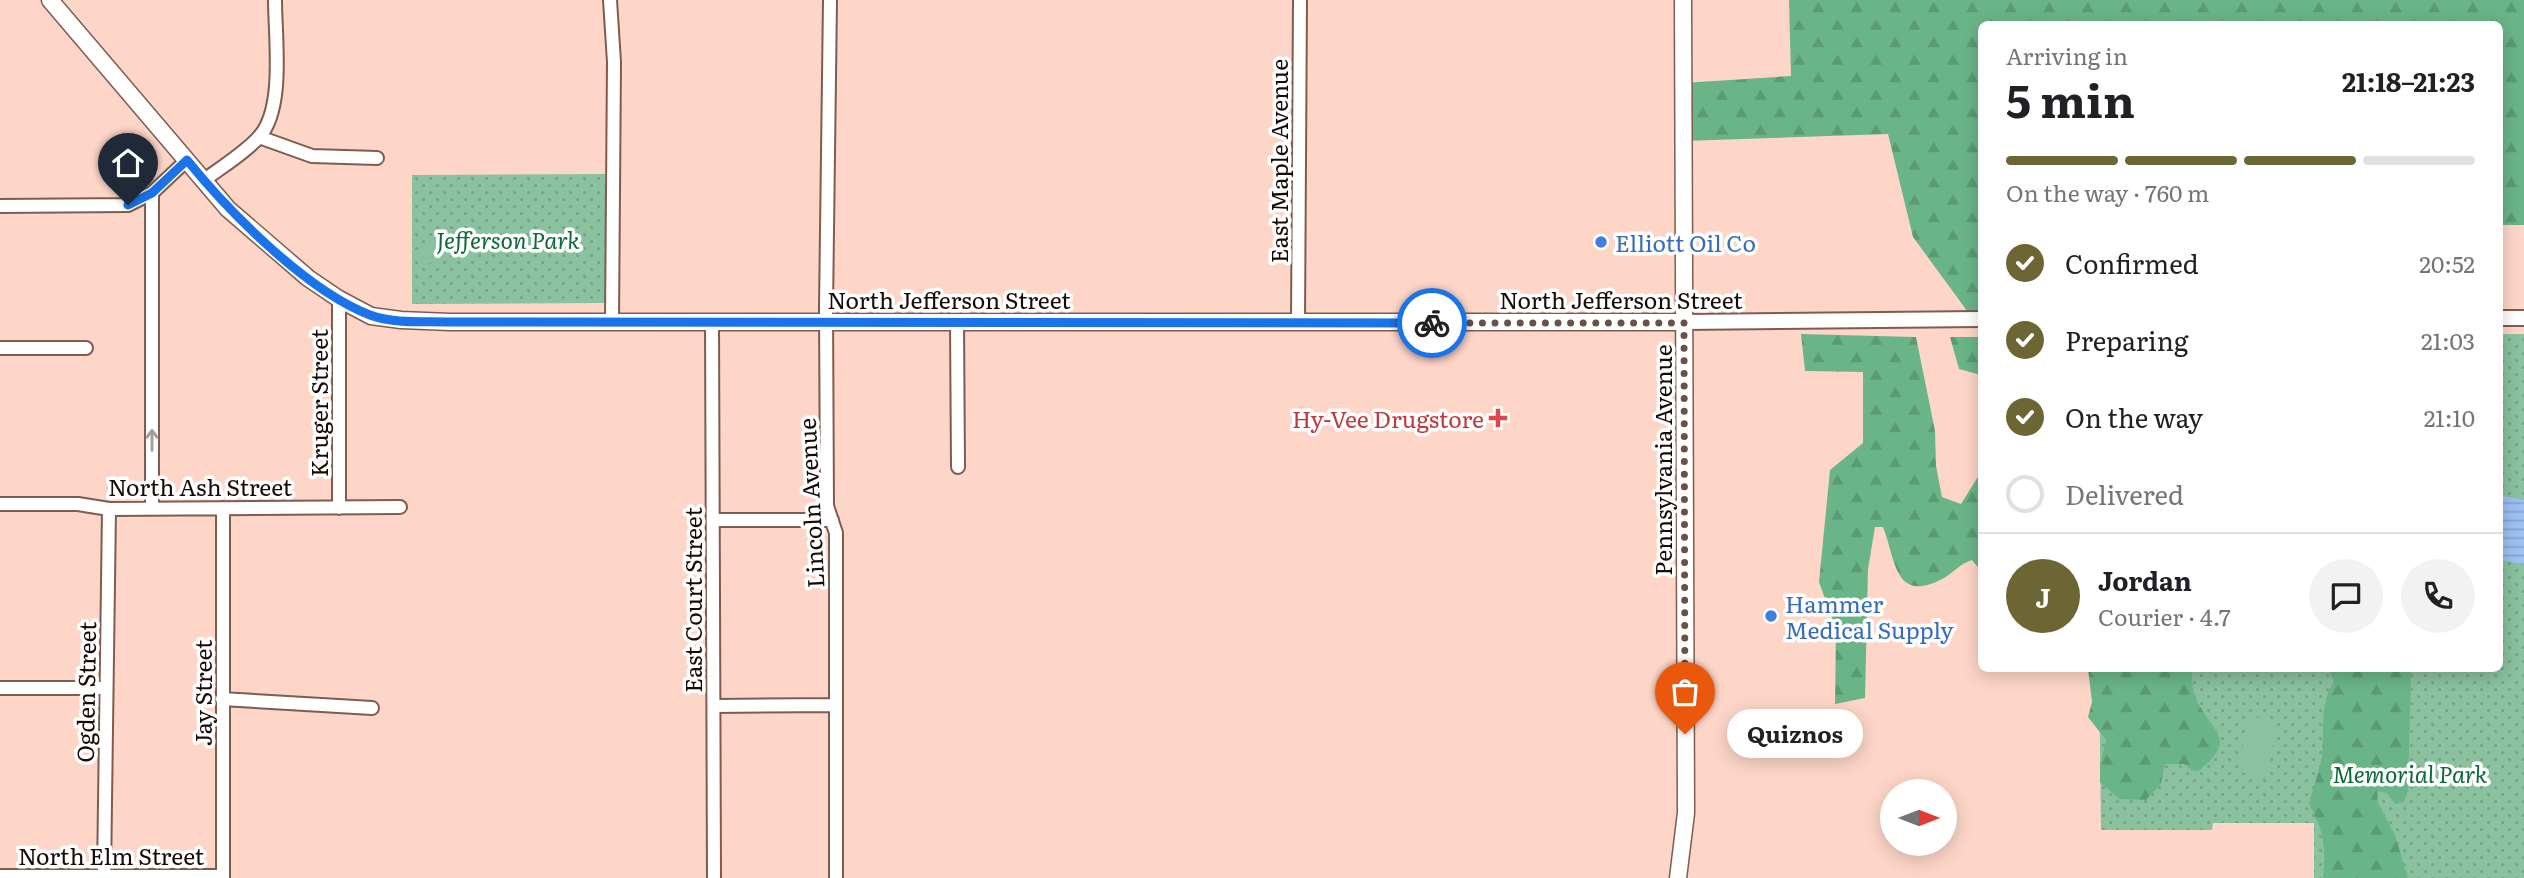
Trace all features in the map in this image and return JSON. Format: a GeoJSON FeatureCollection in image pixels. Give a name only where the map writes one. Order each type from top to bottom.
{"type":"FeatureCollection","features":[{"type":"Feature","properties":{"kind":"main road","name":"North Jefferson Street"},"geometry":{"type":"LineString","coordinates":[[50,0],[228,209],[308,278],[371,316],[401,320],[612,322],[1684,323]]}},
{"type":"Feature","properties":{"kind":"main road","name":"Pennsylvania Avenue"},"geometry":{"type":"LineString","coordinates":[[1678,878],[1686,813],[1683,0]]}},
{"type":"Feature","properties":{"kind":"street"},"geometry":{"type":"LineString","coordinates":[[203,181],[259,137],[270,118],[274,102],[275,0]]}},
{"type":"Feature","properties":{"kind":"street"},"geometry":{"type":"LineString","coordinates":[[610,0],[614,61],[612,322]]}},
{"type":"Feature","properties":{"kind":"street","name":"Lincoln Avenue"},"geometry":{"type":"LineString","coordinates":[[830,0],[827,506],[836,533],[836,878]]}},
{"type":"Feature","properties":{"kind":"street","name":"East Maple Avenue"},"geometry":{"type":"LineString","coordinates":[[1298,322],[1300,0]]}},
{"type":"Feature","properties":{"kind":"street"},"geometry":{"type":"LineString","coordinates":[[259,137],[312,156],[377,158]]}},
{"type":"Feature","properties":{"kind":"street"},"geometry":{"type":"LineString","coordinates":[[0,206],[128,205],[152,193],[187,160]]}},
{"type":"Feature","properties":{"kind":"street"},"geometry":{"type":"LineString","coordinates":[[152,193],[152,508]]}},
{"type":"Feature","properties":{"kind":"street","name":"Kruger Street"},"geometry":{"type":"LineString","coordinates":[[339,299],[339,508]]}},
{"type":"Feature","properties":{"kind":"street"},"geometry":{"type":"LineString","coordinates":[[2503,318],[2524,318]]}},
{"type":"Feature","properties":{"kind":"street","name":"North Jefferson Street"},"geometry":{"type":"LineString","coordinates":[[1684,323],[1978,319]]}},
{"type":"Feature","properties":{"kind":"street","name":"East Court Street"},"geometry":{"type":"LineString","coordinates":[[712,322],[714,878]]}},
{"type":"Feature","properties":{"kind":"street"},"geometry":{"type":"LineString","coordinates":[[957,322],[958,467]]}},
{"type":"Feature","properties":{"kind":"street"},"geometry":{"type":"LineString","coordinates":[[0,348],[86,348]]}},
{"type":"Feature","properties":{"kind":"street","name":"North Ash Street"},"geometry":{"type":"LineString","coordinates":[[0,504],[78,504],[109,509],[400,508]]}},
{"type":"Feature","properties":{"kind":"street","name":"Jay Street"},"geometry":{"type":"LineString","coordinates":[[222,877],[223,508]]}},
{"type":"Feature","properties":{"kind":"street","name":"Ogden Street"},"geometry":{"type":"LineString","coordinates":[[104,876],[109,509]]}},
{"type":"Feature","properties":{"kind":"street"},"geometry":{"type":"LineString","coordinates":[[713,520],[832,520]]}},
{"type":"Feature","properties":{"kind":"street"},"geometry":{"type":"LineString","coordinates":[[0,688],[106,688]]}},
{"type":"Feature","properties":{"kind":"street"},"geometry":{"type":"LineString","coordinates":[[222,699],[372,708]]}},
{"type":"Feature","properties":{"kind":"street"},"geometry":{"type":"LineString","coordinates":[[714,706],[835,705]]}},
{"type":"Feature","properties":{"kind":"street","name":"North Elm Street"},"geometry":{"type":"LineString","coordinates":[[0,876],[222,877]]}},
{"type":"Feature","properties":{"kind":"green space"},"geometry":{"type":"Polygon","coordinates":[[[1789,0],[2524,0],[2524,225],[2503,225],[2503,21],[1978,21],[1978,319],[1973,319],[1913,237],[1888,134],[1684,141],[1684,83],[1791,76],[1789,0]]]}},
{"type":"Feature","properties":{"kind":"green space","name":"Jefferson Park"},"geometry":{"type":"Polygon","coordinates":[[[605,174],[605,303],[412,304],[412,175],[605,174]]]}},
{"type":"Feature","properties":{"kind":"green space"},"geometry":{"type":"Polygon","coordinates":[[[436,242],[438,262],[422,265],[419,244],[436,242]]]}},
{"type":"Feature","properties":{"kind":"green space"},"geometry":{"type":"Polygon","coordinates":[[[1801,334],[1916,337],[1935,431],[1936,466],[1942,497],[1961,504],[1978,477],[1978,567],[1972,560],[1944,578],[1928,585],[1915,586],[1900,575],[1883,527],[1875,527],[1868,569],[1865,698],[1835,704],[1836,629],[1819,582],[1830,470],[1863,443],[1863,372],[1805,371],[1801,334]]]}},
{"type":"Feature","properties":{"kind":"green space","name":"Memorial Park"},"geometry":{"type":"Polygon","coordinates":[[[2503,334],[2524,334],[2524,878],[2314,878],[2314,823],[2213,823],[2212,830],[2101,830],[2099,672],[2503,672],[2503,334]]]}},
{"type":"Feature","properties":{"kind":"green space"},"geometry":{"type":"Polygon","coordinates":[[[1950,337],[1978,337],[1978,374],[1959,369],[1950,337]]]}},
{"type":"Feature","properties":{"kind":"green space"},"geometry":{"type":"Polygon","coordinates":[[[2088,672],[2192,672],[2195,696],[2218,734],[2218,750],[2198,771],[2193,771],[2184,764],[2165,764],[2161,784],[2146,800],[2119,799],[2100,782],[2100,765],[2106,740],[2088,717],[2092,702],[2088,672]]]}},
{"type":"Feature","properties":{"kind":"green space"},"geometry":{"type":"Polygon","coordinates":[[[2330,672],[2411,672],[2408,791],[2404,802],[2395,804],[2387,793],[2377,791],[2378,803],[2395,835],[2408,878],[2323,878],[2323,840],[2309,804],[2322,756],[2326,699],[2334,681],[2330,672]]]}},
{"type":"Feature","properties":{"kind":"green space"},"geometry":{"type":"Polygon","coordinates":[[[2247,716],[2276,720],[2268,777],[2239,772],[2247,716]]]}},
{"type":"Feature","properties":{"kind":"water"},"geometry":{"type":"Polygon","coordinates":[[[2503,496],[2524,500],[2524,565],[2503,560],[2503,496]]]}},
{"type":"Feature","properties":{"kind":"way so far"},"geometry":{"type":"LineString","coordinates":[[1432,323],[1684,323],[1685,734]]}},
{"type":"Feature","properties":{"kind":"place","name":"Elliott Oil Co"},"geometry":{"type":"Point","coordinates":[1601,242]}},
{"type":"Feature","properties":{"kind":"place","name":"Hy-Vee Drugstore"},"geometry":{"type":"Point","coordinates":[1498,418]}},
{"type":"Feature","properties":{"kind":"place","name":"Hammer Medical Supply"},"geometry":{"type":"Point","coordinates":[1771,616]}},
{"type":"Feature","properties":{"kind":"place","name":"Quiznos"},"geometry":{"type":"Point","coordinates":[1685,734]}},
{"type":"Feature","properties":{"kind":"route"},"geometry":{"type":"LineString","coordinates":[[128,205],[152,193],[187,160],[228,209],[308,278],[371,316],[401,320],[1432,323]]}}]}
